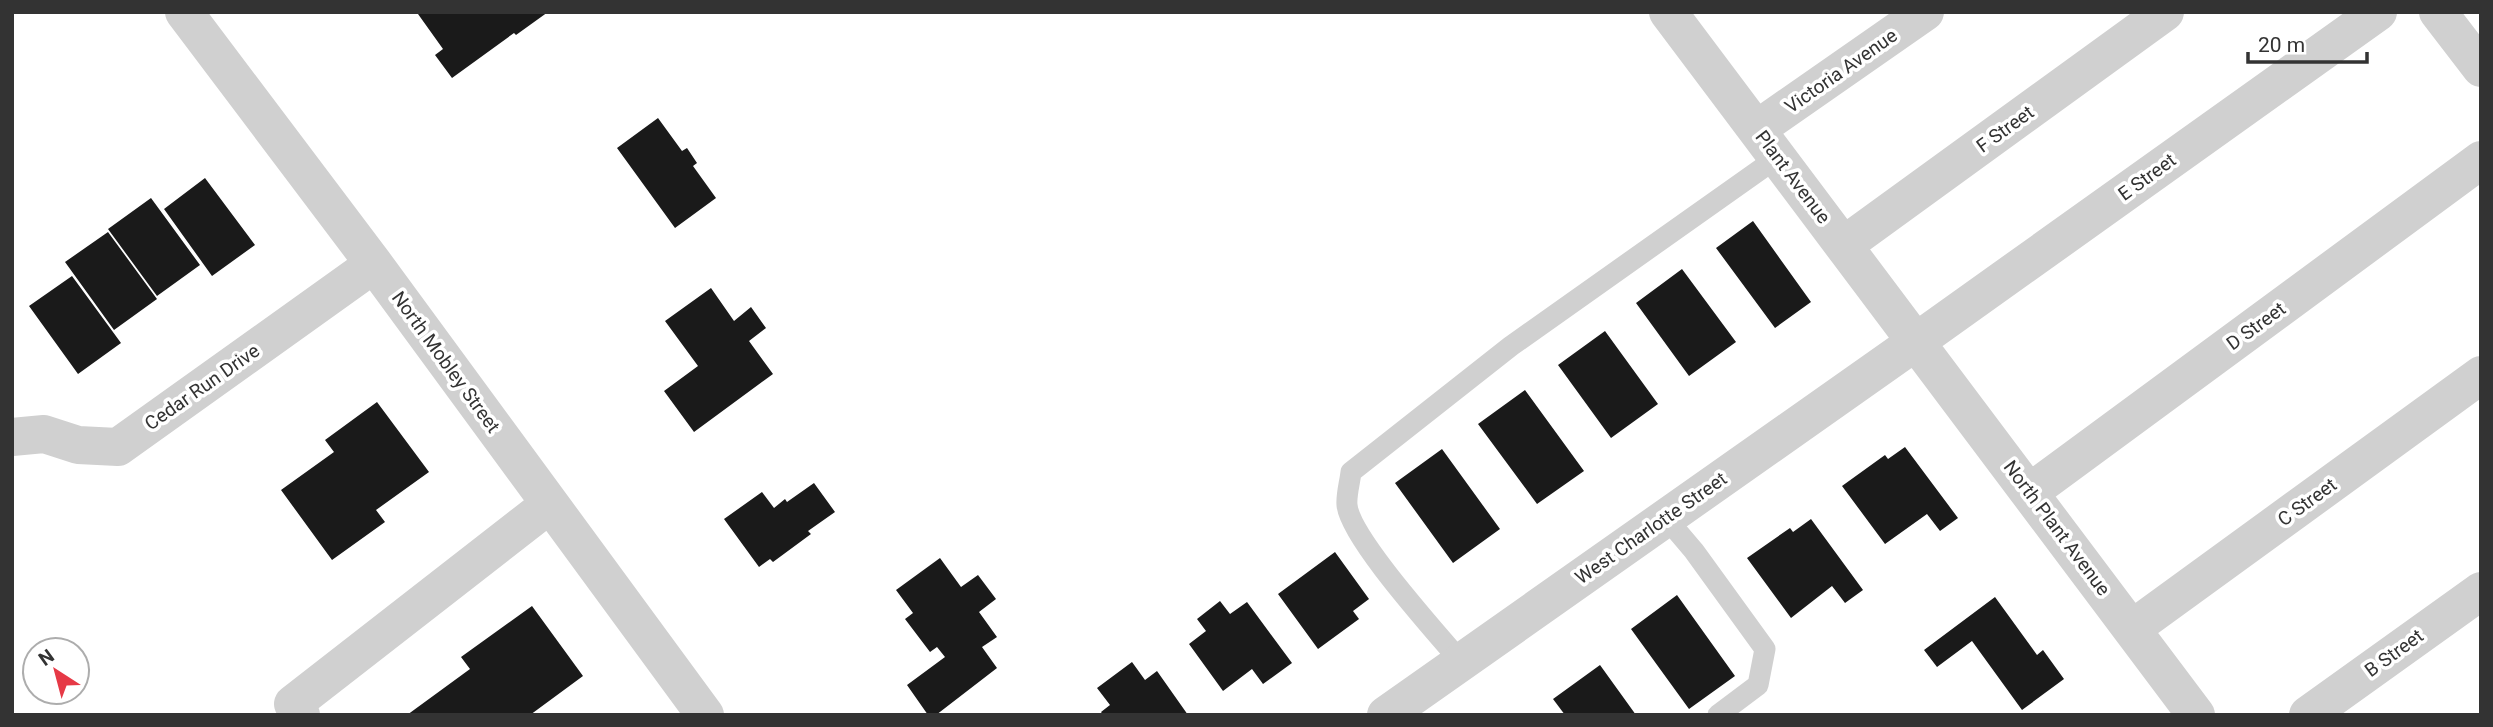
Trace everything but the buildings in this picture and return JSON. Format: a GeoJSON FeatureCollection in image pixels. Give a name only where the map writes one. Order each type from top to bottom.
{"type":"FeatureCollection","features":[{"type":"Feature","properties":{"kind":"street","name":"North Mobley Street"},"geometry":{"type":"LineString","coordinates":[[184,12],[374,264],[705,715]]}},
{"type":"Feature","properties":{"kind":"street","name":"Plant Avenue"},"geometry":{"type":"LineString","coordinates":[[1668,12],[1917,341]]}},
{"type":"Feature","properties":{"kind":"street","name":"Victoria Avenue"},"geometry":{"type":"LineString","coordinates":[[1768,143],[1925,12]]}},
{"type":"Feature","properties":{"kind":"street","name":"F Street"},"geometry":{"type":"LineString","coordinates":[[1844,245],[2165,12]]}},
{"type":"Feature","properties":{"kind":"street","name":"E Street"},"geometry":{"type":"LineString","coordinates":[[1917,341],[2378,12]]}},
{"type":"Feature","properties":{"kind":"street"},"geometry":{"type":"LineString","coordinates":[[2438,12],[2481,68]]}},
{"type":"Feature","properties":{"kind":"street","name":"D Street"},"geometry":{"type":"LineString","coordinates":[[2030,492],[2481,160]]}},
{"type":"Feature","properties":{"kind":"street","name":"Cedar Run Drive"},"geometry":{"type":"LineString","coordinates":[[12,437],[44,434],[78,445],[118,447],[374,264]]}},
{"type":"Feature","properties":{"kind":"street","name":"North Plant Avenue"},"geometry":{"type":"LineString","coordinates":[[1917,341],[2196,715]]}},
{"type":"Feature","properties":{"kind":"street","name":"West Charlotte Street"},"geometry":{"type":"LineString","coordinates":[[1386,715],[1917,341]]}},
{"type":"Feature","properties":{"kind":"street","name":"C Street"},"geometry":{"type":"LineString","coordinates":[[2133,628],[2481,375]]}},
{"type":"Feature","properties":{"kind":"street"},"geometry":{"type":"LineString","coordinates":[[301,715],[293,704],[550,504]]}},
{"type":"Feature","properties":{"kind":"street","name":"B Street"},"geometry":{"type":"LineString","coordinates":[[2308,715],[2481,591]]}},
{"type":"Feature","properties":{"kind":"lane"},"geometry":{"type":"LineString","coordinates":[[1461,662],[1403,594],[1360,534],[1346,506],[1351,472],[1768,143]]}},
{"type":"Feature","properties":{"kind":"lane"},"geometry":{"type":"LineString","coordinates":[[1665,518],[1694,551],[1765,649],[1758,685],[1718,715]]}}]}
